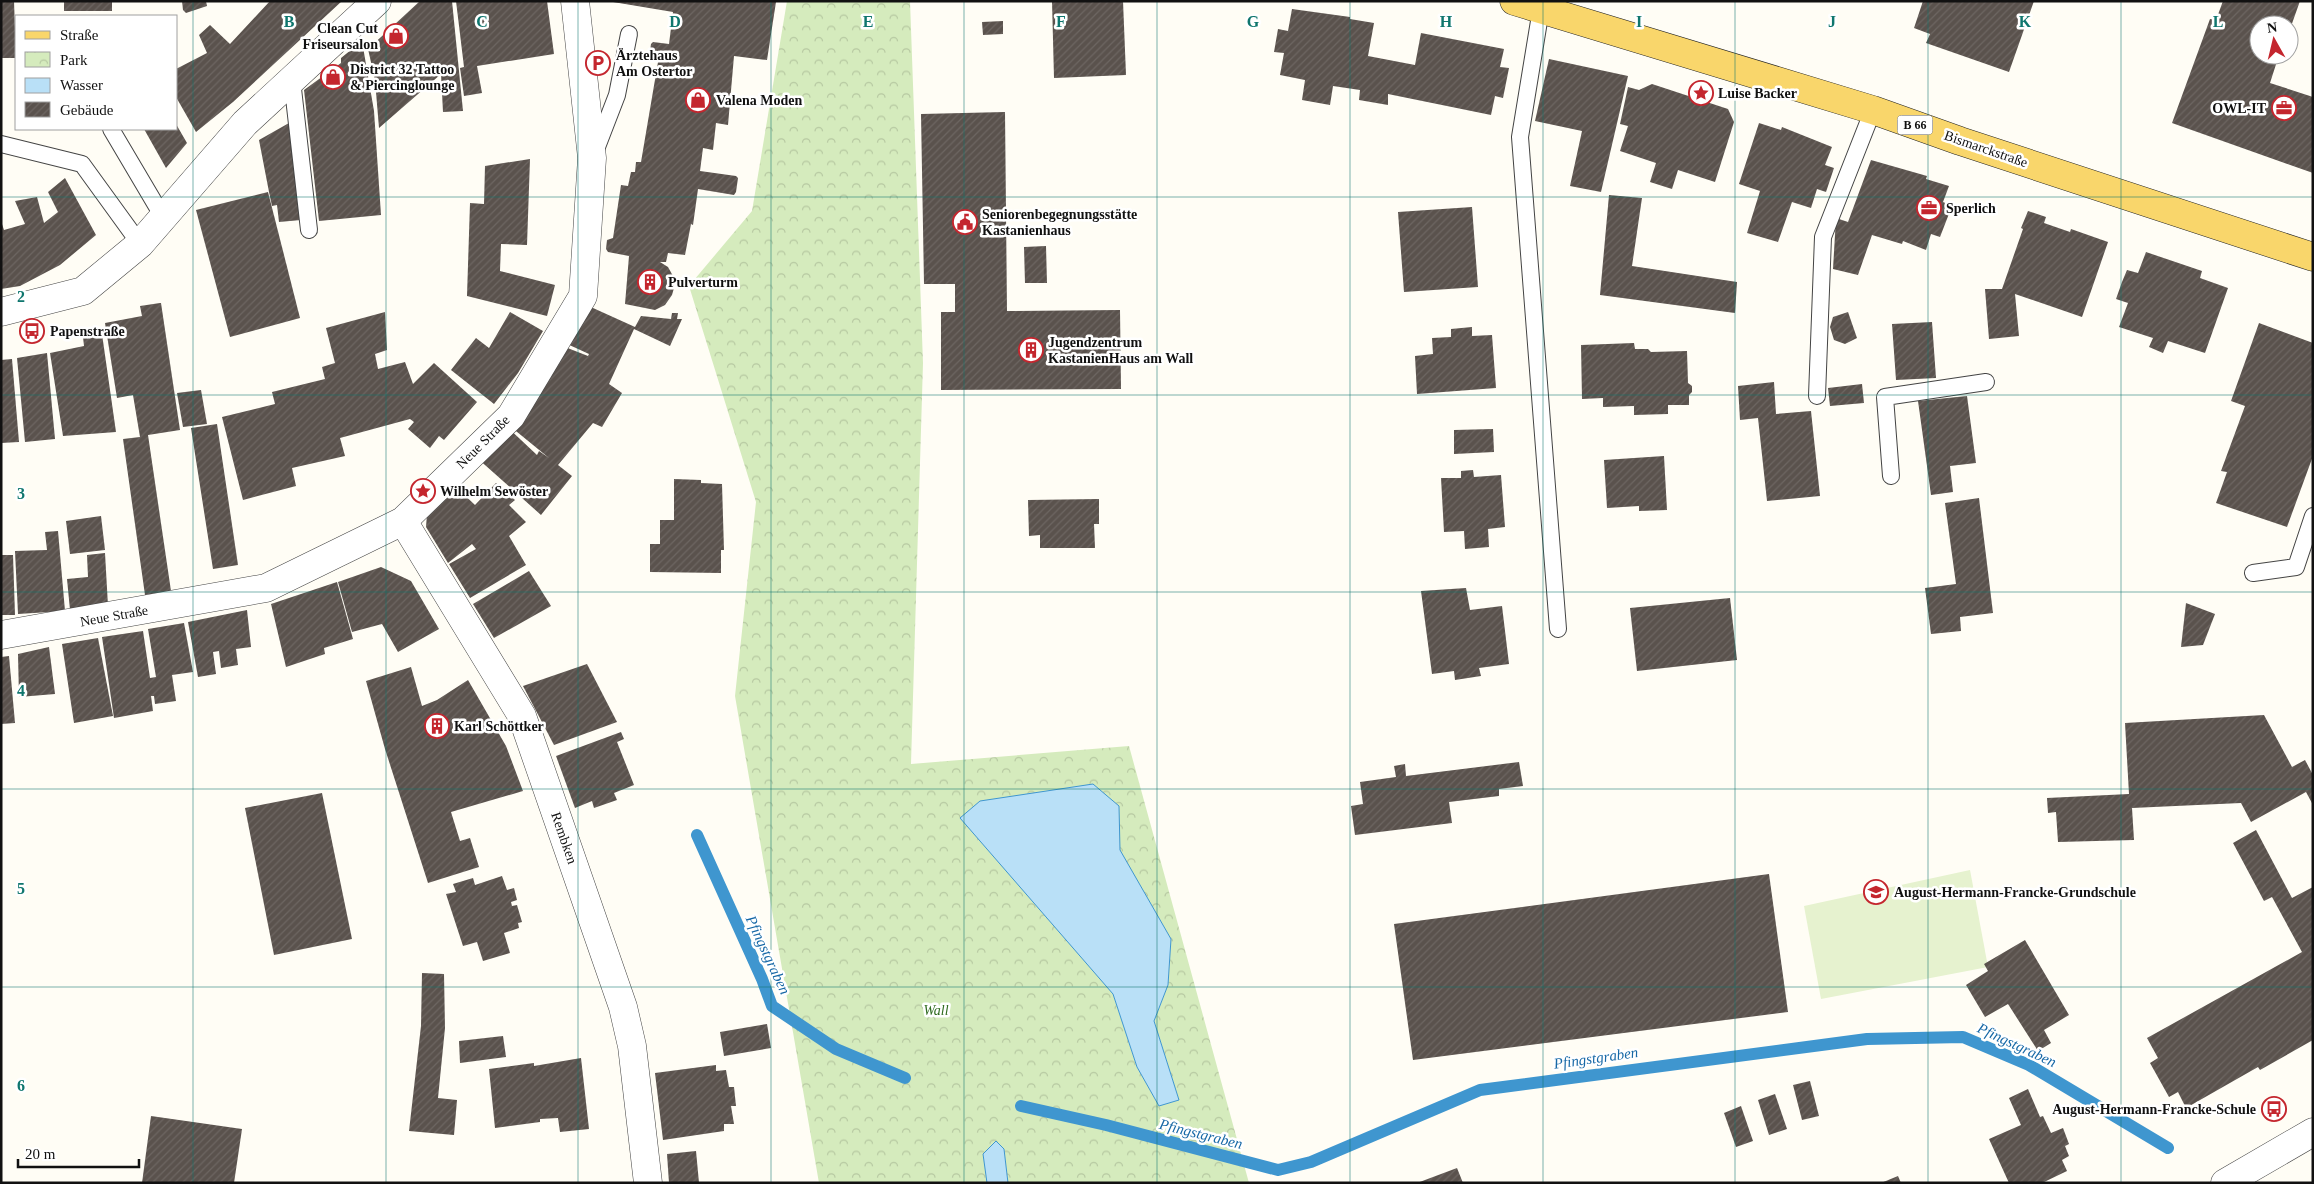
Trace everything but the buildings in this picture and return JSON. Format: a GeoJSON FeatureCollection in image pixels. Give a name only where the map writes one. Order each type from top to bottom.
{"type":"FeatureCollection","features":[{"type":"Feature","properties":{"kind":"main road","name":"Bismarckstraße"},"geometry":{"type":"LineString","coordinates":[[1514,1],[1873,110],[1960,141],[2313,257]]}},
{"type":"Feature","properties":{"kind":"street"},"geometry":{"type":"LineString","coordinates":[[1,312],[83,292],[140,244],[245,123],[377,1]]}},
{"type":"Feature","properties":{"kind":"street","name":"Neue Straße"},"geometry":{"type":"LineString","coordinates":[[1,636],[266,588],[403,521],[511,416],[583,296],[592,158],[575,1]]}},
{"type":"Feature","properties":{"kind":"street","name":"Rembken"},"geometry":{"type":"LineString","coordinates":[[403,521],[522,716],[623,1007],[632,1046],[648,1183]]}},
{"type":"Feature","properties":{"kind":"street"},"geometry":{"type":"LineString","coordinates":[[2225,1183],[2313,1132]]}},
{"type":"Feature","properties":{"kind":"lane"},"geometry":{"type":"LineString","coordinates":[[1541,9],[1520,137],[1558,629]]}},
{"type":"Feature","properties":{"kind":"lane"},"geometry":{"type":"LineString","coordinates":[[592,158],[617,96],[629,34]]}},
{"type":"Feature","properties":{"kind":"lane"},"geometry":{"type":"LineString","coordinates":[[292,80],[309,230]]}},
{"type":"Feature","properties":{"kind":"lane"},"geometry":{"type":"LineString","coordinates":[[1817,396],[1823,237],[1873,110]]}},
{"type":"Feature","properties":{"kind":"lane"},"geometry":{"type":"LineString","coordinates":[[111,130],[163,217]]}},
{"type":"Feature","properties":{"kind":"lane"},"geometry":{"type":"LineString","coordinates":[[1,144],[82,164],[140,244]]}},
{"type":"Feature","properties":{"kind":"lane"},"geometry":{"type":"LineString","coordinates":[[1891,476],[1885,397],[1986,382]]}},
{"type":"Feature","properties":{"kind":"lane"},"geometry":{"type":"LineString","coordinates":[[2253,573],[2296,567],[2313,516]]}},
{"type":"Feature","properties":{"kind":"green space","name":"Wall"},"geometry":{"type":"Polygon","coordinates":[[[787,1],[910,1],[923,363],[911,764],[1129,746],[1249,1183],[1008,1183],[1004,1149],[983,1154],[987,1183],[819,1183],[735,696],[756,502],[689,286],[752,211],[787,1]],[[1119,806],[1113,994],[1137,1067],[1159,1106],[1179,1100],[1154,1021],[1168,985],[1171,939],[1119,850],[1119,806]]]}},
{"type":"Feature","properties":{"kind":"green space"},"geometry":{"type":"Polygon","coordinates":[[[1970,870],[1988,967],[1821,999],[1804,906],[1970,870]]]}},
{"type":"Feature","properties":{"kind":"water"},"geometry":{"type":"Polygon","coordinates":[[[1093,784],[1119,806],[1120,850],[1171,939],[1168,985],[1154,1021],[1179,1100],[1159,1106],[1137,1067],[1113,994],[960,818],[980,801],[1093,784]]]}},
{"type":"Feature","properties":{"kind":"water"},"geometry":{"type":"Polygon","coordinates":[[[996,1141],[1004,1149],[1008,1183],[987,1183],[983,1154],[996,1141]]]}},
{"type":"Feature","properties":{"kind":"waterway","name":"Pfingstgraben"},"geometry":{"type":"LineString","coordinates":[[697,835],[762,979],[772,1006],[836,1049],[905,1078]]}},
{"type":"Feature","properties":{"kind":"waterway","name":"Pfingstgraben"},"geometry":{"type":"LineString","coordinates":[[1021,1106],[1106,1125],[1278,1170],[1311,1162],[1480,1090],[1867,1039],[1963,1037],[2029,1065],[2168,1148]]}},
{"type":"Feature","properties":{"kind":"place","name":"Clean Cut Friseursalon"},"geometry":{"type":"Point","coordinates":[396,36]}},
{"type":"Feature","properties":{"kind":"place","name":"Ärztehaus Am Ostertor"},"geometry":{"type":"Point","coordinates":[598,63]}},
{"type":"Feature","properties":{"kind":"place","name":"District 32 Tattoo & Piercinglounge"},"geometry":{"type":"Point","coordinates":[333,77]}},
{"type":"Feature","properties":{"kind":"place","name":"Luise Backer"},"geometry":{"type":"Point","coordinates":[1701,93]}},
{"type":"Feature","properties":{"kind":"place","name":"Valena Moden"},"geometry":{"type":"Point","coordinates":[698,100]}},
{"type":"Feature","properties":{"kind":"place","name":"OWL-IT"},"geometry":{"type":"Point","coordinates":[2284,108]}},
{"type":"Feature","properties":{"kind":"place","name":"Sperlich"},"geometry":{"type":"Point","coordinates":[1929,208]}},
{"type":"Feature","properties":{"kind":"place","name":"Seniorenbegegnungsstätte Kastanienhaus"},"geometry":{"type":"Point","coordinates":[965,222]}},
{"type":"Feature","properties":{"kind":"place","name":"Pulverturm"},"geometry":{"type":"Point","coordinates":[650,282]}},
{"type":"Feature","properties":{"kind":"place","name":"Papenstraße"},"geometry":{"type":"Point","coordinates":[32,331]}},
{"type":"Feature","properties":{"kind":"place","name":"Jugendzentrum KastanienHaus am Wall"},"geometry":{"type":"Point","coordinates":[1031,350]}},
{"type":"Feature","properties":{"kind":"place","name":"Wilhelm Sewöster"},"geometry":{"type":"Point","coordinates":[423,491]}},
{"type":"Feature","properties":{"kind":"place","name":"Karl Schöttker"},"geometry":{"type":"Point","coordinates":[437,726]}},
{"type":"Feature","properties":{"kind":"place","name":"August-Hermann-Francke-Grundschule"},"geometry":{"type":"Point","coordinates":[1876,892]}},
{"type":"Feature","properties":{"kind":"place","name":"August-Hermann-Francke-Schule"},"geometry":{"type":"Point","coordinates":[2274,1109]}}]}
